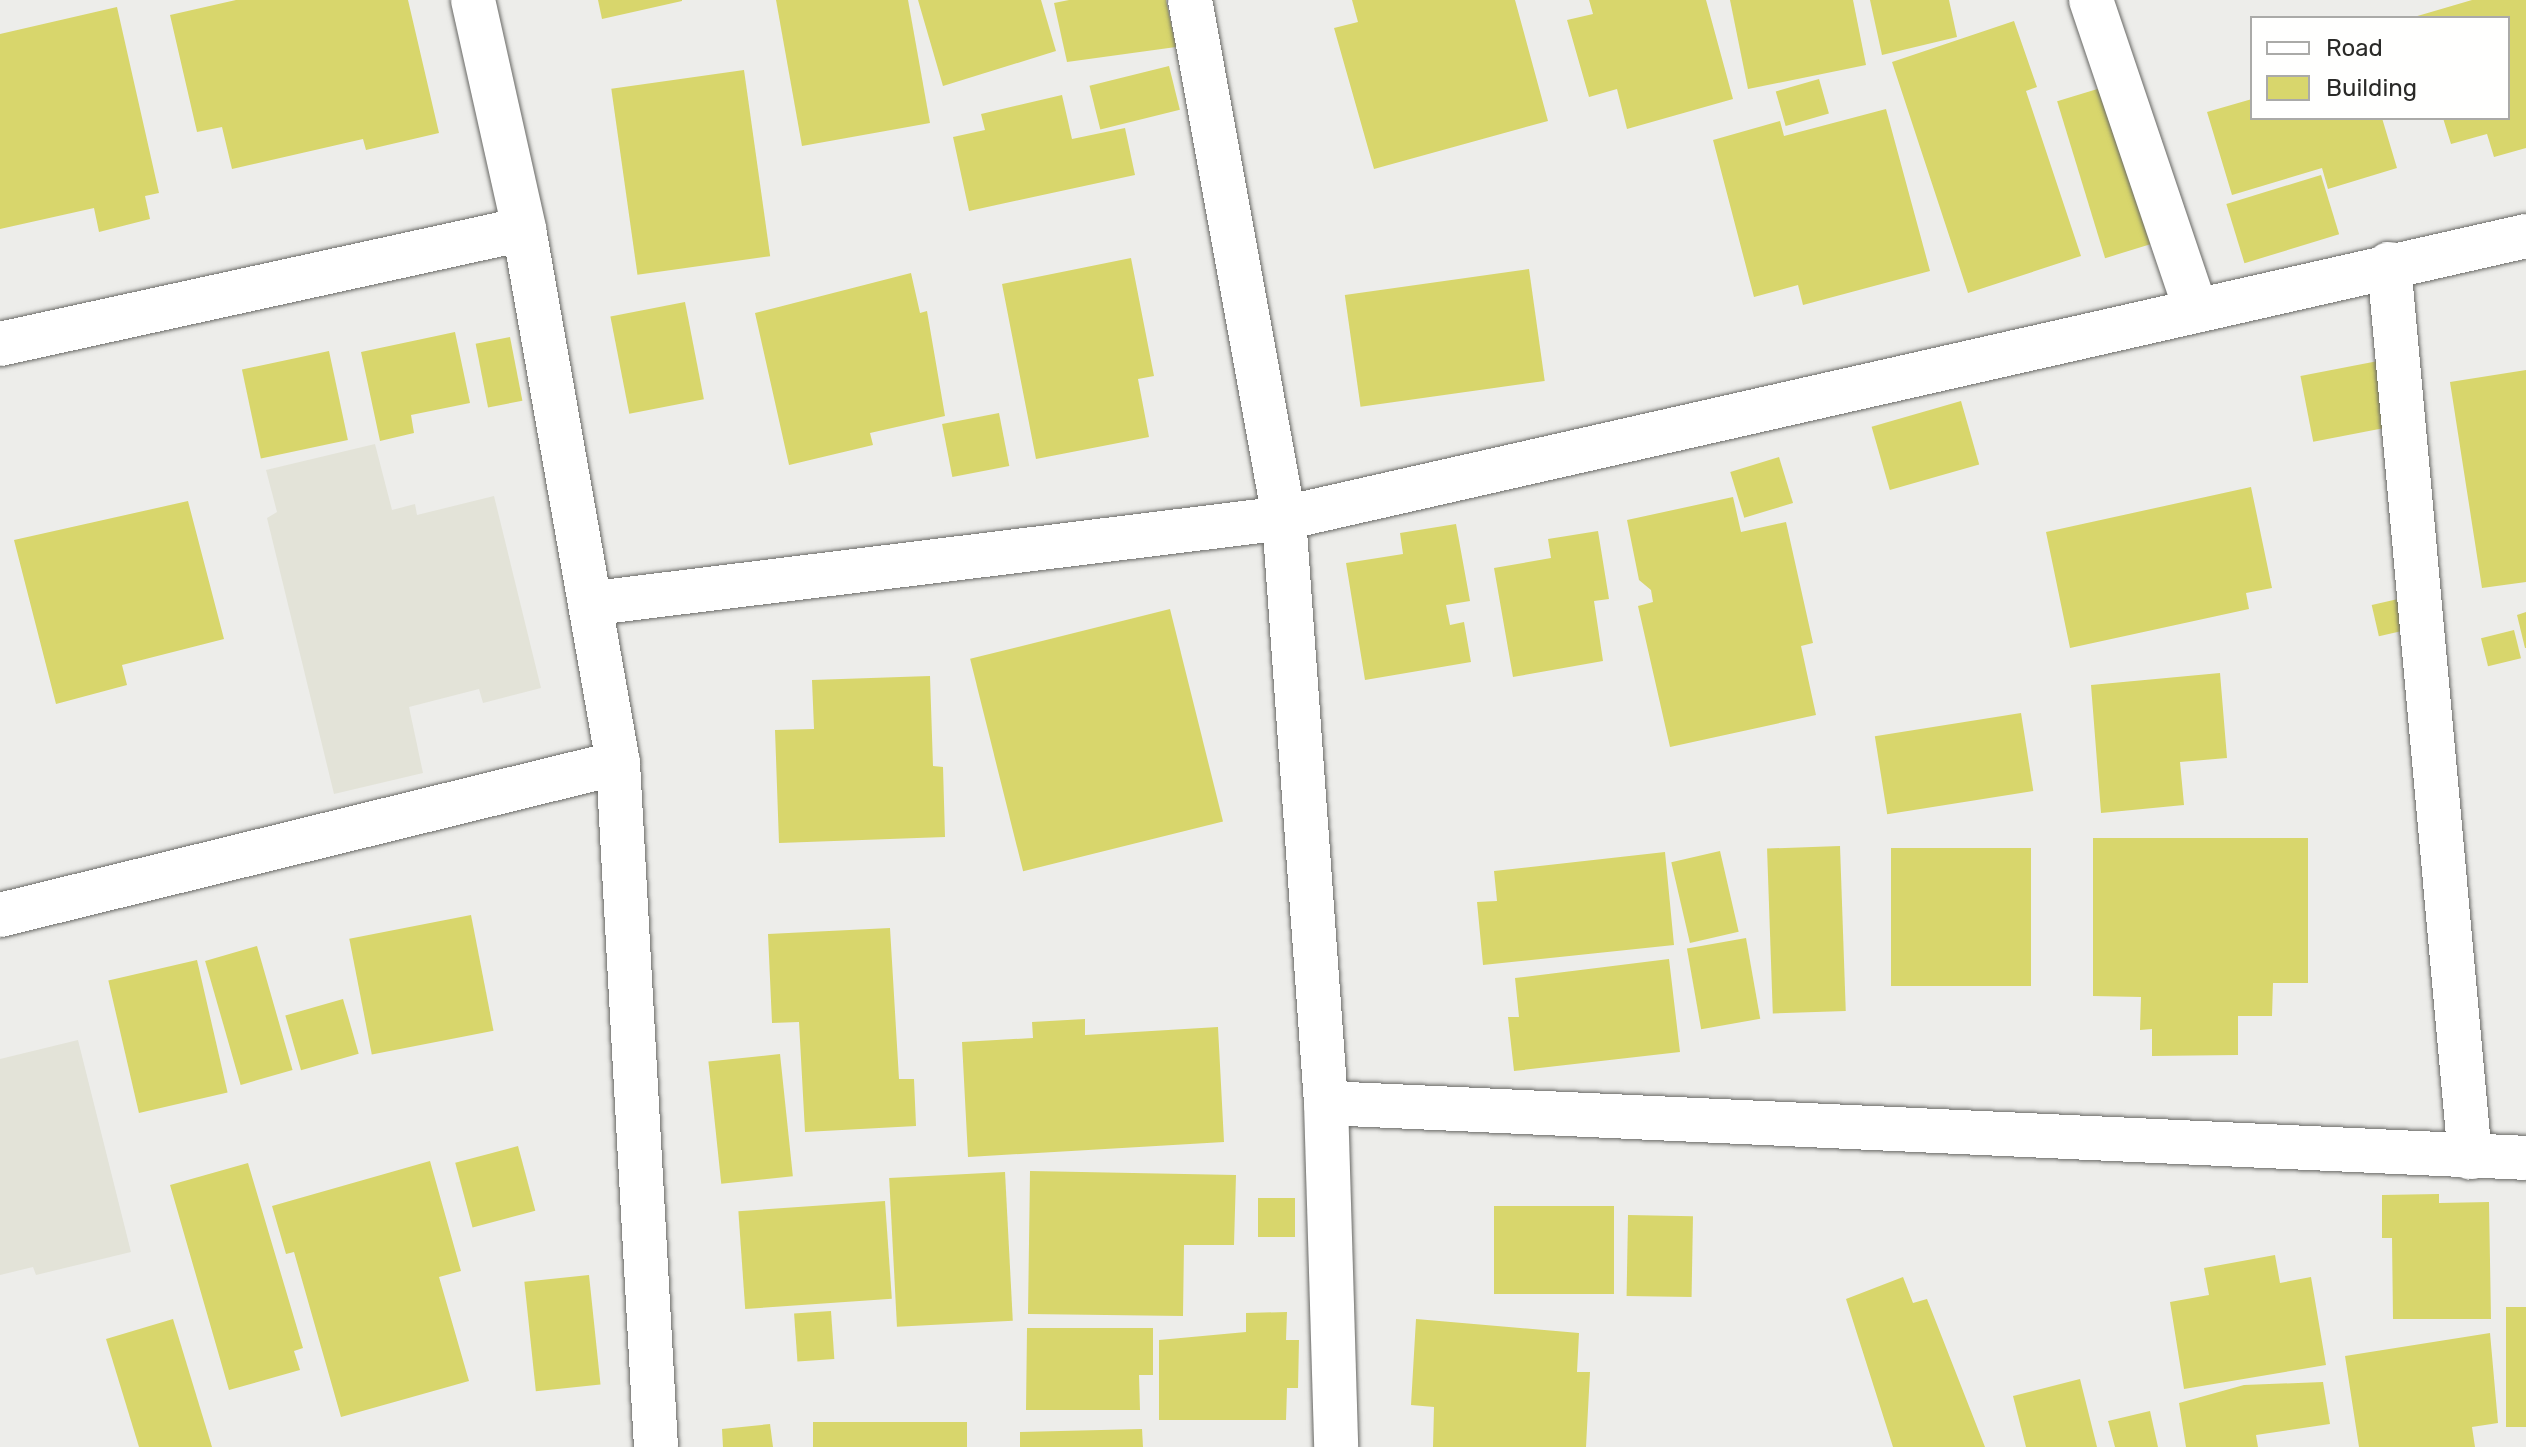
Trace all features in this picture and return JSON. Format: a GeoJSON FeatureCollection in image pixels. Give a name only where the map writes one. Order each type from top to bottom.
{"type":"FeatureCollection","features":[{"type":"Feature","properties":{"kind":"street"},"geometry":{"type":"LineString","coordinates":[[473,0],[524,229],[595,603],[618,763],[656,1447]]}},
{"type":"Feature","properties":{"kind":"street"},"geometry":{"type":"LineString","coordinates":[[1190,0],[1284,518],[1326,1103],[1336,1447]]}},
{"type":"Feature","properties":{"kind":"street"},"geometry":{"type":"LineString","coordinates":[[2091,0],[2196,311]]}},
{"type":"Feature","properties":{"kind":"street"},"geometry":{"type":"LineString","coordinates":[[0,344],[524,229]]}},
{"type":"Feature","properties":{"kind":"street"},"geometry":{"type":"LineString","coordinates":[[595,603],[1284,518],[2196,311],[2389,264],[2526,236]]}},
{"type":"Feature","properties":{"kind":"street"},"geometry":{"type":"LineString","coordinates":[[2389,264],[2470,1157]]}},
{"type":"Feature","properties":{"kind":"street"},"geometry":{"type":"LineString","coordinates":[[0,915],[618,763]]}},
{"type":"Feature","properties":{"kind":"street"},"geometry":{"type":"LineString","coordinates":[[1326,1103],[2526,1158]]}},
{"type":"Feature","properties":{"kind":"shaded area"},"geometry":{"type":"Polygon","coordinates":[[[375,444],[392,510],[415,504],[417,515],[494,496],[541,688],[483,703],[479,689],[409,707],[423,773],[334,794],[267,518],[277,512],[266,470],[375,444]]]}},
{"type":"Feature","properties":{"kind":"shaded area"},"geometry":{"type":"Polygon","coordinates":[[[78,1040],[131,1252],[36,1275],[33,1267],[0,1275],[0,1059],[78,1040]]]}},
{"type":"Feature","properties":{"kind":"building"},"geometry":{"type":"Polygon","coordinates":[[[236,0],[408,0],[439,133],[366,150],[363,139],[232,169],[222,127],[197,132],[170,15],[236,0]]]}},
{"type":"Feature","properties":{"kind":"building"},"geometry":{"type":"Polygon","coordinates":[[[598,0],[682,0],[682,1],[602,19],[598,0]]]}},
{"type":"Feature","properties":{"kind":"building"},"geometry":{"type":"Polygon","coordinates":[[[776,0],[908,0],[930,123],[802,146],[776,0]]]}},
{"type":"Feature","properties":{"kind":"building"},"geometry":{"type":"Polygon","coordinates":[[[918,0],[1041,0],[1056,51],[943,86],[918,0]]]}},
{"type":"Feature","properties":{"kind":"building"},"geometry":{"type":"Polygon","coordinates":[[[1069,0],[1166,0],[1176,47],[1067,62],[1054,3],[1069,0]]]}},
{"type":"Feature","properties":{"kind":"building"},"geometry":{"type":"Polygon","coordinates":[[[1352,0],[1515,0],[1548,121],[1374,169],[1334,28],[1358,22],[1352,0]]]}},
{"type":"Feature","properties":{"kind":"building"},"geometry":{"type":"Polygon","coordinates":[[[1589,0],[1706,0],[1733,99],[1627,129],[1617,89],[1589,97],[1567,20],[1593,14],[1589,0]]]}},
{"type":"Feature","properties":{"kind":"building"},"geometry":{"type":"Polygon","coordinates":[[[1730,0],[1853,0],[1866,65],[1748,89],[1730,0]]]}},
{"type":"Feature","properties":{"kind":"building"},"geometry":{"type":"Polygon","coordinates":[[[1870,0],[1949,0],[1957,37],[1882,55],[1870,0]]]}},
{"type":"Feature","properties":{"kind":"building"},"geometry":{"type":"Polygon","coordinates":[[[2472,0],[2526,0],[2526,148],[2494,157],[2487,134],[2451,144],[2444,120],[2510,120],[2510,16],[2417,16],[2472,0]]]}},
{"type":"Feature","properties":{"kind":"building"},"geometry":{"type":"Polygon","coordinates":[[[117,7],[159,193],[145,196],[150,219],[99,232],[94,208],[0,229],[0,34],[117,7]]]}},
{"type":"Feature","properties":{"kind":"building"},"geometry":{"type":"Polygon","coordinates":[[[2014,21],[2037,87],[2026,91],[2081,256],[1968,293],[1892,62],[2014,21]]]}},
{"type":"Feature","properties":{"kind":"building"},"geometry":{"type":"Polygon","coordinates":[[[1169,66],[1180,110],[1100,130],[1089,86],[1169,66]]]}},
{"type":"Feature","properties":{"kind":"building"},"geometry":{"type":"Polygon","coordinates":[[[744,70],[770,256],[637,275],[611,89],[744,70]]]}},
{"type":"Feature","properties":{"kind":"building"},"geometry":{"type":"Polygon","coordinates":[[[1819,79],[1829,114],[1786,126],[1776,91],[1819,79]]]}},
{"type":"Feature","properties":{"kind":"building"},"geometry":{"type":"Polygon","coordinates":[[[2104,87],[2152,244],[2105,258],[2057,101],[2104,87]]]}},
{"type":"Feature","properties":{"kind":"building"},"geometry":{"type":"Polygon","coordinates":[[[1062,95],[1072,139],[1125,128],[1135,175],[969,211],[953,137],[985,130],[981,114],[1062,95]]]}},
{"type":"Feature","properties":{"kind":"building"},"geometry":{"type":"Polygon","coordinates":[[[2250,100],[2250,120],[2383,120],[2397,168],[2328,189],[2322,168],[2232,195],[2207,112],[2250,100]]]}},
{"type":"Feature","properties":{"kind":"building"},"geometry":{"type":"Polygon","coordinates":[[[1886,109],[1930,271],[1803,305],[1798,285],[1754,297],[1713,140],[1780,121],[1784,136],[1886,109]]]}},
{"type":"Feature","properties":{"kind":"building"},"geometry":{"type":"Polygon","coordinates":[[[2321,175],[2339,234],[2244,263],[2226,204],[2321,175]]]}},
{"type":"Feature","properties":{"kind":"building"},"geometry":{"type":"Polygon","coordinates":[[[1131,258],[1154,376],[1138,379],[1149,437],[1036,459],[1002,284],[1131,258]]]}},
{"type":"Feature","properties":{"kind":"building"},"geometry":{"type":"Polygon","coordinates":[[[1529,269],[1545,381],[1361,407],[1345,295],[1529,269]]]}},
{"type":"Feature","properties":{"kind":"building"},"geometry":{"type":"Polygon","coordinates":[[[911,273],[920,313],[927,311],[945,416],[870,433],[873,445],[789,465],[755,313],[911,273]]]}},
{"type":"Feature","properties":{"kind":"building"},"geometry":{"type":"Polygon","coordinates":[[[685,302],[704,399],[629,414],[610,317],[685,302]]]}},
{"type":"Feature","properties":{"kind":"building"},"geometry":{"type":"Polygon","coordinates":[[[455,332],[470,403],[411,415],[414,433],[380,441],[361,352],[455,332]]]}},
{"type":"Feature","properties":{"kind":"building"},"geometry":{"type":"Polygon","coordinates":[[[510,337],[522,401],[488,407],[476,344],[510,337]]]}},
{"type":"Feature","properties":{"kind":"building"},"geometry":{"type":"Polygon","coordinates":[[[329,351],[348,440],[261,459],[242,370],[329,351]]]}},
{"type":"Feature","properties":{"kind":"building"},"geometry":{"type":"Polygon","coordinates":[[[2378,361],[2391,427],[2313,442],[2300,376],[2378,361]]]}},
{"type":"Feature","properties":{"kind":"building"},"geometry":{"type":"Polygon","coordinates":[[[2526,370],[2526,582],[2482,588],[2450,382],[2526,370]]]}},
{"type":"Feature","properties":{"kind":"building"},"geometry":{"type":"Polygon","coordinates":[[[1961,401],[1979,464],[1890,490],[1872,427],[1961,401]]]}},
{"type":"Feature","properties":{"kind":"building"},"geometry":{"type":"Polygon","coordinates":[[[999,413],[1009,466],[952,477],[942,424],[999,413]]]}},
{"type":"Feature","properties":{"kind":"building"},"geometry":{"type":"Polygon","coordinates":[[[1779,457],[1793,503],[1744,518],[1730,472],[1779,457]]]}},
{"type":"Feature","properties":{"kind":"building"},"geometry":{"type":"Polygon","coordinates":[[[2251,487],[2272,588],[2246,593],[2249,609],[2070,648],[2046,532],[2251,487]]]}},
{"type":"Feature","properties":{"kind":"building"},"geometry":{"type":"Polygon","coordinates":[[[1733,497],[1741,532],[1786,522],[1813,643],[1801,646],[1816,715],[1670,747],[1638,606],[1653,602],[1651,590],[1639,580],[1627,520],[1733,497]]]}},
{"type":"Feature","properties":{"kind":"building"},"geometry":{"type":"Polygon","coordinates":[[[188,501],[224,639],[122,665],[127,685],[56,704],[14,540],[188,501]]]}},
{"type":"Feature","properties":{"kind":"building"},"geometry":{"type":"Polygon","coordinates":[[[1456,524],[1470,601],[1446,605],[1450,625],[1464,622],[1471,662],[1365,680],[1346,563],[1403,554],[1400,533],[1456,524]]]}},
{"type":"Feature","properties":{"kind":"building"},"geometry":{"type":"Polygon","coordinates":[[[1598,531],[1609,599],[1594,601],[1603,661],[1513,677],[1494,568],[1551,558],[1548,539],[1598,531]]]}},
{"type":"Feature","properties":{"kind":"building"},"geometry":{"type":"Polygon","coordinates":[[[2398,599],[2405,630],[2379,636],[2372,605],[2398,599]]]}},
{"type":"Feature","properties":{"kind":"building"},"geometry":{"type":"Polygon","coordinates":[[[1170,609],[1223,821],[1023,871],[970,659],[1170,609]]]}},
{"type":"Feature","properties":{"kind":"building"},"geometry":{"type":"Polygon","coordinates":[[[2526,612],[2526,648],[2525,648],[2517,615],[2526,612]]]}},
{"type":"Feature","properties":{"kind":"building"},"geometry":{"type":"Polygon","coordinates":[[[2514,630],[2521,658],[2488,666],[2481,638],[2514,630]]]}},
{"type":"Feature","properties":{"kind":"building"},"geometry":{"type":"Polygon","coordinates":[[[2220,673],[2227,758],[2180,762],[2184,805],[2101,813],[2091,685],[2220,673]]]}},
{"type":"Feature","properties":{"kind":"building"},"geometry":{"type":"Polygon","coordinates":[[[930,676],[933,766],[943,767],[945,837],[779,843],[775,730],[814,729],[812,680],[930,676]]]}},
{"type":"Feature","properties":{"kind":"building"},"geometry":{"type":"Polygon","coordinates":[[[2021,713],[2033,791],[1887,814],[1875,736],[2021,713]]]}},
{"type":"Feature","properties":{"kind":"building"},"geometry":{"type":"Polygon","coordinates":[[[2093,838],[2308,838],[2308,983],[2273,983],[2272,1016],[2238,1016],[2238,1055],[2152,1056],[2152,1029],[2140,1030],[2141,997],[2093,996],[2093,838]]]}},
{"type":"Feature","properties":{"kind":"building"},"geometry":{"type":"Polygon","coordinates":[[[1840,846],[1846,1011],[1773,1013],[1767,849],[1840,846]]]}},
{"type":"Feature","properties":{"kind":"building"},"geometry":{"type":"Polygon","coordinates":[[[1891,848],[2031,848],[2031,986],[1891,986],[1891,848]]]}},
{"type":"Feature","properties":{"kind":"building"},"geometry":{"type":"Polygon","coordinates":[[[1720,851],[1739,932],[1690,943],[1671,862],[1720,851]]]}},
{"type":"Feature","properties":{"kind":"building"},"geometry":{"type":"Polygon","coordinates":[[[1665,852],[1674,945],[1483,965],[1477,902],[1497,901],[1494,871],[1665,852]]]}},
{"type":"Feature","properties":{"kind":"building"},"geometry":{"type":"Polygon","coordinates":[[[471,915],[494,1031],[372,1054],[349,939],[471,915]]]}},
{"type":"Feature","properties":{"kind":"building"},"geometry":{"type":"Polygon","coordinates":[[[890,928],[899,1079],[914,1079],[916,1126],[805,1132],[799,1022],[772,1023],[768,934],[890,928]]]}},
{"type":"Feature","properties":{"kind":"building"},"geometry":{"type":"Polygon","coordinates":[[[1746,938],[1760,1019],[1701,1029],[1687,948],[1746,938]]]}},
{"type":"Feature","properties":{"kind":"building"},"geometry":{"type":"Polygon","coordinates":[[[257,946],[293,1070],[241,1085],[205,961],[257,946]]]}},
{"type":"Feature","properties":{"kind":"building"},"geometry":{"type":"Polygon","coordinates":[[[1669,959],[1680,1052],[1514,1071],[1508,1017],[1519,1017],[1515,978],[1669,959]]]}},
{"type":"Feature","properties":{"kind":"building"},"geometry":{"type":"Polygon","coordinates":[[[197,960],[228,1093],[139,1113],[108,980],[197,960]]]}},
{"type":"Feature","properties":{"kind":"building"},"geometry":{"type":"Polygon","coordinates":[[[343,999],[359,1054],[301,1070],[285,1016],[343,999]]]}},
{"type":"Feature","properties":{"kind":"building"},"geometry":{"type":"Polygon","coordinates":[[[1085,1019],[1085,1035],[1218,1027],[1224,1142],[968,1157],[962,1042],[1033,1038],[1032,1022],[1085,1019]]]}},
{"type":"Feature","properties":{"kind":"building"},"geometry":{"type":"Polygon","coordinates":[[[780,1054],[793,1176],[721,1184],[708,1062],[780,1054]]]}},
{"type":"Feature","properties":{"kind":"building"},"geometry":{"type":"Polygon","coordinates":[[[518,1146],[535,1211],[473,1228],[455,1163],[518,1146]]]}},
{"type":"Feature","properties":{"kind":"building"},"geometry":{"type":"Polygon","coordinates":[[[430,1161],[461,1271],[439,1277],[469,1381],[341,1417],[294,1252],[286,1254],[272,1206],[430,1161]]]}},
{"type":"Feature","properties":{"kind":"building"},"geometry":{"type":"Polygon","coordinates":[[[248,1163],[303,1348],[294,1351],[300,1370],[229,1390],[170,1185],[248,1163]]]}},
{"type":"Feature","properties":{"kind":"building"},"geometry":{"type":"Polygon","coordinates":[[[1030,1171],[1236,1175],[1234,1245],[1184,1245],[1183,1316],[1028,1314],[1030,1171]]]}},
{"type":"Feature","properties":{"kind":"building"},"geometry":{"type":"Polygon","coordinates":[[[1005,1172],[1013,1321],[897,1327],[889,1178],[1005,1172]]]}},
{"type":"Feature","properties":{"kind":"building"},"geometry":{"type":"Polygon","coordinates":[[[2439,1194],[2439,1203],[2489,1202],[2491,1319],[2393,1319],[2392,1238],[2382,1238],[2382,1195],[2439,1194]]]}},
{"type":"Feature","properties":{"kind":"building"},"geometry":{"type":"Polygon","coordinates":[[[1258,1198],[1295,1198],[1295,1237],[1258,1237],[1258,1198]]]}},
{"type":"Feature","properties":{"kind":"building"},"geometry":{"type":"Polygon","coordinates":[[[885,1201],[892,1299],[745,1309],[738,1211],[885,1201]]]}},
{"type":"Feature","properties":{"kind":"building"},"geometry":{"type":"Polygon","coordinates":[[[1494,1206],[1614,1206],[1614,1294],[1494,1294],[1494,1206]]]}},
{"type":"Feature","properties":{"kind":"building"},"geometry":{"type":"Polygon","coordinates":[[[1628,1215],[1693,1216],[1692,1297],[1627,1296],[1628,1215]]]}},
{"type":"Feature","properties":{"kind":"building"},"geometry":{"type":"Polygon","coordinates":[[[2275,1255],[2280,1283],[2311,1277],[2326,1365],[2184,1389],[2170,1302],[2209,1295],[2204,1268],[2275,1255]]]}},
{"type":"Feature","properties":{"kind":"building"},"geometry":{"type":"Polygon","coordinates":[[[589,1275],[600,1384],[536,1391],[524,1282],[589,1275]]]}},
{"type":"Feature","properties":{"kind":"building"},"geometry":{"type":"Polygon","coordinates":[[[1903,1277],[1913,1303],[1927,1299],[1985,1447],[1893,1447],[1846,1299],[1903,1277]]]}},
{"type":"Feature","properties":{"kind":"building"},"geometry":{"type":"Polygon","coordinates":[[[2506,1307],[2526,1307],[2526,1427],[2506,1427],[2506,1307]]]}},
{"type":"Feature","properties":{"kind":"building"},"geometry":{"type":"Polygon","coordinates":[[[831,1311],[834,1359],[797,1361],[794,1314],[831,1311]]]}},
{"type":"Feature","properties":{"kind":"building"},"geometry":{"type":"Polygon","coordinates":[[[1287,1312],[1286,1340],[1299,1340],[1298,1388],[1287,1388],[1286,1420],[1159,1420],[1159,1340],[1246,1332],[1246,1313],[1287,1312]]]}},
{"type":"Feature","properties":{"kind":"building"},"geometry":{"type":"Polygon","coordinates":[[[173,1319],[212,1447],[139,1447],[106,1339],[173,1319]]]}},
{"type":"Feature","properties":{"kind":"building"},"geometry":{"type":"Polygon","coordinates":[[[1416,1319],[1579,1333],[1577,1372],[1590,1372],[1586,1447],[1433,1447],[1434,1407],[1411,1405],[1416,1319]]]}},
{"type":"Feature","properties":{"kind":"building"},"geometry":{"type":"Polygon","coordinates":[[[1027,1328],[1153,1328],[1153,1375],[1139,1375],[1140,1410],[1026,1410],[1027,1328]]]}},
{"type":"Feature","properties":{"kind":"building"},"geometry":{"type":"Polygon","coordinates":[[[2490,1333],[2498,1423],[2472,1427],[2475,1447],[2359,1447],[2345,1356],[2490,1333]]]}},
{"type":"Feature","properties":{"kind":"building"},"geometry":{"type":"Polygon","coordinates":[[[2080,1379],[2097,1447],[2026,1447],[2013,1396],[2080,1379]]]}},
{"type":"Feature","properties":{"kind":"building"},"geometry":{"type":"Polygon","coordinates":[[[2323,1382],[2330,1424],[2256,1435],[2258,1447],[2186,1447],[2179,1403],[2244,1385],[2323,1382]]]}},
{"type":"Feature","properties":{"kind":"building"},"geometry":{"type":"Polygon","coordinates":[[[2150,1411],[2158,1447],[2115,1447],[2108,1421],[2150,1411]]]}},
{"type":"Feature","properties":{"kind":"building"},"geometry":{"type":"Polygon","coordinates":[[[813,1422],[967,1422],[967,1447],[813,1447],[813,1422]]]}},
{"type":"Feature","properties":{"kind":"building"},"geometry":{"type":"Polygon","coordinates":[[[770,1424],[773,1447],[723,1447],[722,1429],[770,1424]]]}},
{"type":"Feature","properties":{"kind":"building"},"geometry":{"type":"Polygon","coordinates":[[[1142,1429],[1143,1447],[1020,1447],[1020,1432],[1142,1429]]]}}]}
